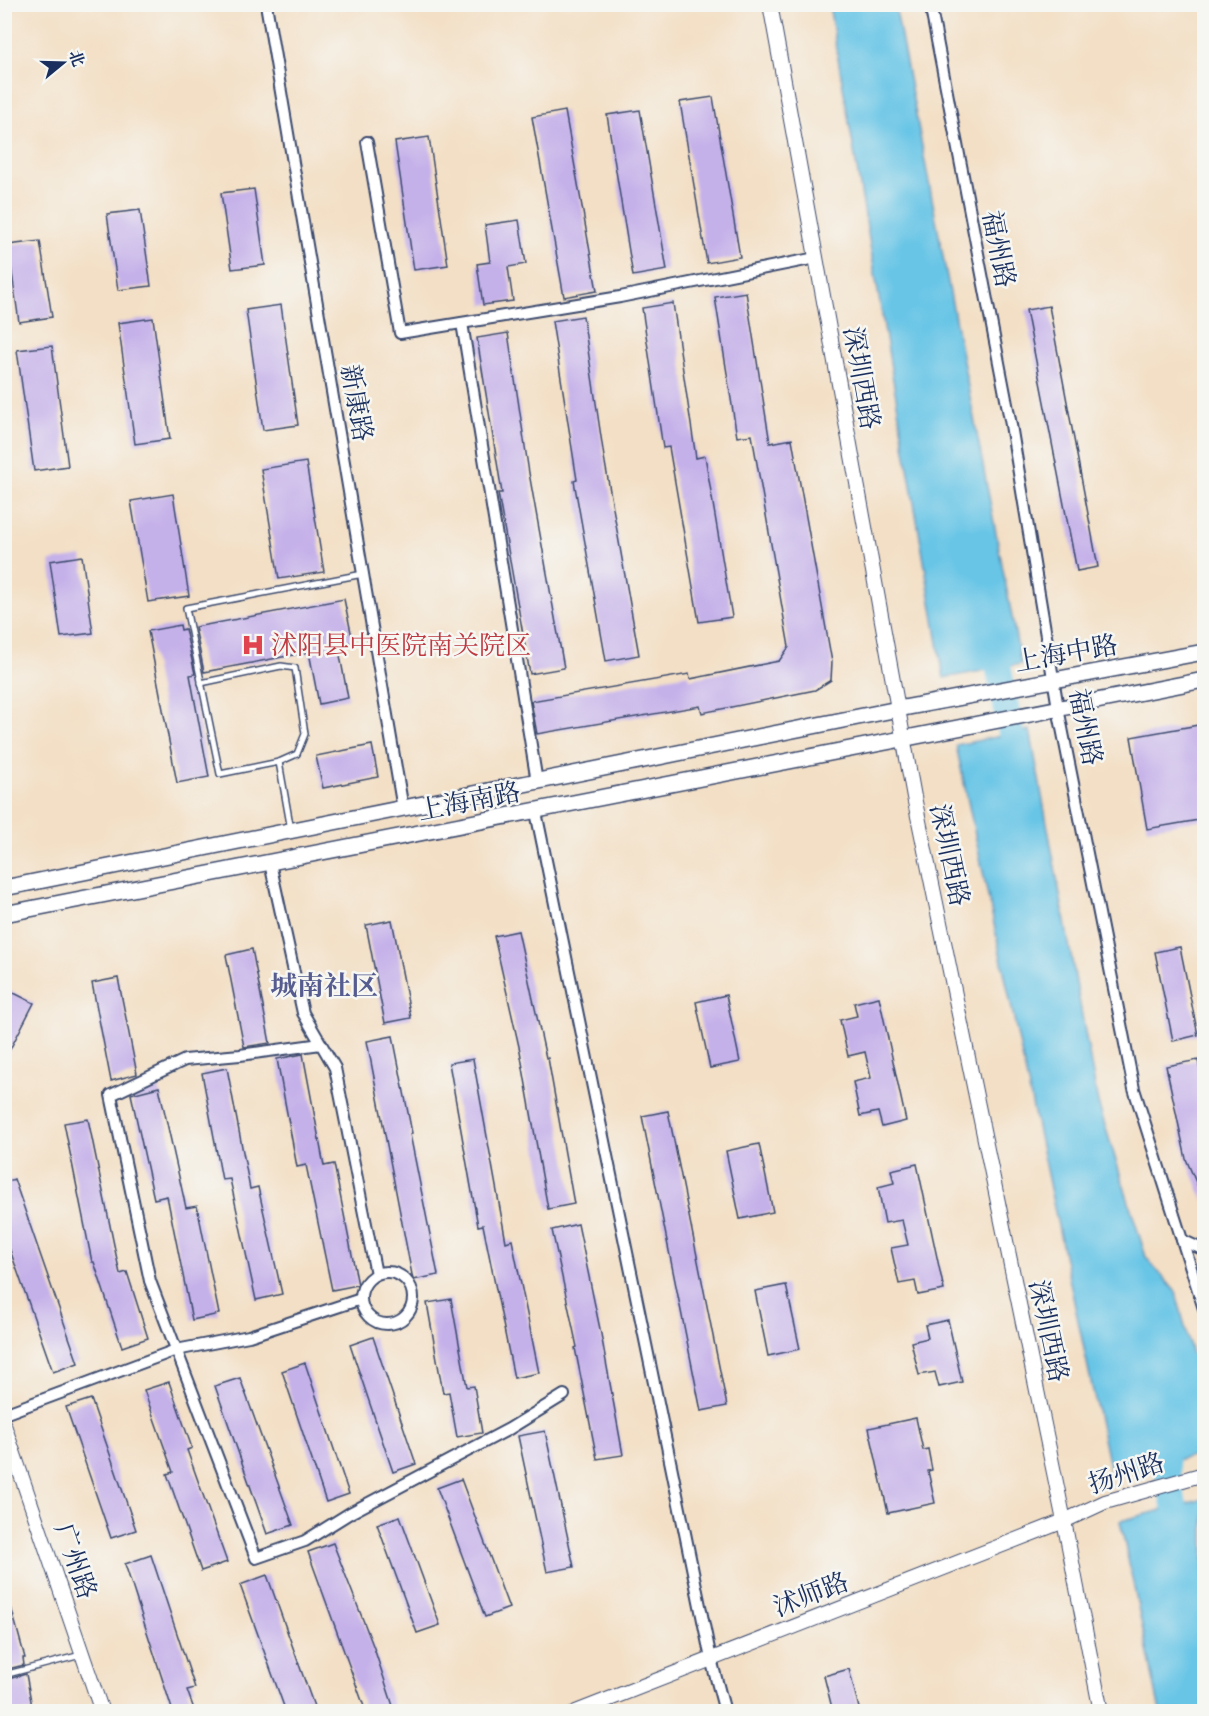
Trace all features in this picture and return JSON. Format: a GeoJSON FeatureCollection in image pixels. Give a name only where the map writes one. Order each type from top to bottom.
{"type":"FeatureCollection","features":[{"type":"Feature","properties":{"kind":"main road","name":"上海中路"},"geometry":{"type":"LineString","coordinates":[[936,702],[1204,652]]}},
{"type":"Feature","properties":{"kind":"main road","name":"上海中路"},"geometry":{"type":"LineString","coordinates":[[941,731],[1204,680]]}},
{"type":"Feature","properties":{"kind":"main road","name":"上海南路"},"geometry":{"type":"LineString","coordinates":[[4,888],[936,702]]}},
{"type":"Feature","properties":{"kind":"main road","name":"上海南路"},"geometry":{"type":"LineString","coordinates":[[4,914],[536,812],[941,731]]}},
{"type":"Feature","properties":{"kind":"street","name":"新康路"},"geometry":{"type":"LineString","coordinates":[[266,4],[403,809]]}},
{"type":"Feature","properties":{"kind":"street","name":"深圳西路"},"geometry":{"type":"LineString","coordinates":[[770,4],[903,738],[1101,1712]]}},
{"type":"Feature","properties":{"kind":"street","name":"福州路"},"geometry":{"type":"LineString","coordinates":[[930,4],[1011,425],[1052,709],[1134,1089],[1204,1309]]}},
{"type":"Feature","properties":{"kind":"street"},"geometry":{"type":"LineString","coordinates":[[367,142],[400,333],[620,297],[816,258]]}},
{"type":"Feature","properties":{"kind":"street"},"geometry":{"type":"LineString","coordinates":[[462,323],[537,782]]}},
{"type":"Feature","properties":{"kind":"street"},"geometry":{"type":"LineString","coordinates":[[536,812],[711,1659],[725,1712]]}},
{"type":"Feature","properties":{"kind":"street"},"geometry":{"type":"LineString","coordinates":[[270,863],[303,1013],[335,1068],[376,1274]]}},
{"type":"Feature","properties":{"kind":"street"},"geometry":{"type":"LineString","coordinates":[[321,1044],[184,1060],[111,1095],[150,1281],[256,1558],[305,1541],[350,1513],[509,1429],[564,1395]]}},
{"type":"Feature","properties":{"kind":"street"},"geometry":{"type":"LineString","coordinates":[[1182,1240],[1204,1250]]}},
{"type":"Feature","properties":{"kind":"street"},"geometry":{"type":"LineString","coordinates":[[394,1272],[408,1282],[413,1299],[407,1315],[392,1324],[383,1324],[368,1315],[361,1299],[365,1284],[376,1274],[394,1272]]}},
{"type":"Feature","properties":{"kind":"street"},"geometry":{"type":"LineString","coordinates":[[4,1414],[176,1350],[249,1336],[361,1299]]}},
{"type":"Feature","properties":{"kind":"street","name":"广州路"},"geometry":{"type":"LineString","coordinates":[[4,1425],[102,1712]]}},
{"type":"Feature","properties":{"kind":"street","name":"扬州路"},"geometry":{"type":"LineString","coordinates":[[1064,1521],[1105,1502],[1204,1474]]}},
{"type":"Feature","properties":{"kind":"street","name":"沭师路"},"geometry":{"type":"LineString","coordinates":[[576,1712],[1064,1521]]}},
{"type":"Feature","properties":{"kind":"lane"},"geometry":{"type":"LineString","coordinates":[[201,683],[281,666],[295,668],[305,734],[297,754],[279,762],[220,774],[201,683],[186,608],[363,574]]}},
{"type":"Feature","properties":{"kind":"lane"},"geometry":{"type":"LineString","coordinates":[[279,762],[292,831]]}},
{"type":"Feature","properties":{"kind":"lane"},"geometry":{"type":"LineString","coordinates":[[4,1675],[83,1655]]}},
{"type":"Feature","properties":{"kind":"water"},"geometry":{"type":"Polygon","coordinates":[[[829,5],[895,5],[1021,664],[944,678],[829,5]]]}},
{"type":"Feature","properties":{"kind":"water"},"geometry":{"type":"Polygon","coordinates":[[[1030,730],[1098,1103],[1146,1257],[1176,1292],[1204,1401],[1204,1453],[1111,1476],[956,745],[1030,730]]]}},
{"type":"Feature","properties":{"kind":"water"},"geometry":{"type":"Polygon","coordinates":[[[1204,1499],[1204,1711],[1160,1711],[1120,1521],[1204,1499]]]}},
{"type":"Feature","properties":{"kind":"building"},"geometry":{"type":"Polygon","coordinates":[[[713,97],[740,257],[707,263],[680,102],[713,97]]]}},
{"type":"Feature","properties":{"kind":"building"},"geometry":{"type":"Polygon","coordinates":[[[640,110],[667,270],[633,276],[607,115],[640,110]]]}},
{"type":"Feature","properties":{"kind":"building"},"geometry":{"type":"Polygon","coordinates":[[[565,111],[597,291],[564,297],[532,117],[565,111]]]}},
{"type":"Feature","properties":{"kind":"building"},"geometry":{"type":"Polygon","coordinates":[[[429,137],[448,265],[414,270],[395,142],[429,137]]]}},
{"type":"Feature","properties":{"kind":"building"},"geometry":{"type":"Polygon","coordinates":[[[254,189],[265,265],[232,269],[221,193],[254,189]]]}},
{"type":"Feature","properties":{"kind":"building"},"geometry":{"type":"Polygon","coordinates":[[[140,210],[151,286],[118,290],[107,214],[140,210]]]}},
{"type":"Feature","properties":{"kind":"building"},"geometry":{"type":"Polygon","coordinates":[[[519,220],[526,264],[508,267],[513,301],[483,305],[477,264],[490,262],[485,225],[519,220]]]}},
{"type":"Feature","properties":{"kind":"building"},"geometry":{"type":"Polygon","coordinates":[[[40,241],[52,317],[19,322],[8,245],[40,241]]]}},
{"type":"Feature","properties":{"kind":"building"},"geometry":{"type":"Polygon","coordinates":[[[746,292],[770,443],[792,439],[832,662],[831,680],[815,690],[702,713],[700,706],[537,734],[531,701],[689,674],[690,679],[779,661],[789,647],[752,435],[737,437],[715,297],[746,292]]]}},
{"type":"Feature","properties":{"kind":"building"},"geometry":{"type":"Polygon","coordinates":[[[673,303],[696,458],[705,456],[732,617],[699,622],[669,447],[663,448],[642,308],[673,303]]]}},
{"type":"Feature","properties":{"kind":"building"},"geometry":{"type":"Polygon","coordinates":[[[281,305],[298,425],[263,430],[246,310],[281,305]]]}},
{"type":"Feature","properties":{"kind":"building"},"geometry":{"type":"Polygon","coordinates":[[[1049,306],[1098,567],[1077,571],[1026,310],[1049,306]]]}},
{"type":"Feature","properties":{"kind":"building"},"geometry":{"type":"Polygon","coordinates":[[[583,316],[604,457],[639,655],[606,661],[574,481],[577,480],[552,321],[583,316]]]}},
{"type":"Feature","properties":{"kind":"building"},"geometry":{"type":"Polygon","coordinates":[[[153,318],[170,439],[135,444],[118,323],[153,318]]]}},
{"type":"Feature","properties":{"kind":"building"},"geometry":{"type":"Polygon","coordinates":[[[508,333],[529,473],[564,668],[530,674],[498,493],[502,493],[477,338],[508,333]]]}},
{"type":"Feature","properties":{"kind":"building"},"geometry":{"type":"Polygon","coordinates":[[[52,346],[68,466],[34,471],[17,350],[52,346]]]}},
{"type":"Feature","properties":{"kind":"building"},"geometry":{"type":"Polygon","coordinates":[[[306,462],[324,572],[279,579],[261,469],[306,462]]]}},
{"type":"Feature","properties":{"kind":"building"},"geometry":{"type":"Polygon","coordinates":[[[173,494],[189,596],[148,602],[131,501],[173,494]]]}},
{"type":"Feature","properties":{"kind":"building"},"geometry":{"type":"Polygon","coordinates":[[[82,556],[93,633],[61,637],[50,561],[82,556]]]}},
{"type":"Feature","properties":{"kind":"building"},"geometry":{"type":"Polygon","coordinates":[[[344,599],[353,642],[338,645],[348,698],[319,704],[309,652],[204,672],[195,627],[344,599]]]}},
{"type":"Feature","properties":{"kind":"building"},"geometry":{"type":"Polygon","coordinates":[[[180,625],[181,630],[185,629],[195,674],[190,675],[209,777],[177,783],[148,631],[180,625]]]}},
{"type":"Feature","properties":{"kind":"building"},"geometry":{"type":"Polygon","coordinates":[[[1204,724],[1204,819],[1147,829],[1131,737],[1204,724]]]}},
{"type":"Feature","properties":{"kind":"building"},"geometry":{"type":"Polygon","coordinates":[[[372,745],[378,777],[323,788],[316,756],[372,745]]]}},
{"type":"Feature","properties":{"kind":"building"},"geometry":{"type":"Polygon","coordinates":[[[392,920],[411,1018],[385,1023],[366,925],[392,920]]]}},
{"type":"Feature","properties":{"kind":"building"},"geometry":{"type":"Polygon","coordinates":[[[518,931],[546,1058],[548,1058],[574,1204],[548,1209],[520,1051],[494,936],[518,931]]]}},
{"type":"Feature","properties":{"kind":"building"},"geometry":{"type":"Polygon","coordinates":[[[1180,947],[1198,1035],[1173,1041],[1155,952],[1180,947]]]}},
{"type":"Feature","properties":{"kind":"building"},"geometry":{"type":"Polygon","coordinates":[[[252,949],[270,1043],[244,1047],[226,955],[252,949]]]}},
{"type":"Feature","properties":{"kind":"building"},"geometry":{"type":"Polygon","coordinates":[[[118,978],[137,1074],[111,1081],[92,983],[118,978]]]}},
{"type":"Feature","properties":{"kind":"building"},"geometry":{"type":"Polygon","coordinates":[[[10,991],[34,1003],[4,1061],[4,1001],[10,991]]]}},
{"type":"Feature","properties":{"kind":"building"},"geometry":{"type":"Polygon","coordinates":[[[726,995],[740,1062],[710,1068],[696,1002],[726,995]]]}},
{"type":"Feature","properties":{"kind":"building"},"geometry":{"type":"Polygon","coordinates":[[[879,997],[906,1121],[882,1127],[878,1112],[860,1116],[853,1082],[871,1078],[865,1052],[848,1056],[840,1020],[857,1016],[854,1003],[879,997]]]}},
{"type":"Feature","properties":{"kind":"building"},"geometry":{"type":"Polygon","coordinates":[[[393,1036],[438,1275],[413,1280],[367,1041],[393,1036]]]}},
{"type":"Feature","properties":{"kind":"building"},"geometry":{"type":"Polygon","coordinates":[[[303,1054],[324,1166],[334,1164],[358,1285],[332,1290],[306,1165],[297,1167],[277,1059],[303,1054]]]}},
{"type":"Feature","properties":{"kind":"building"},"geometry":{"type":"Polygon","coordinates":[[[473,1059],[506,1242],[512,1240],[539,1373],[514,1378],[483,1225],[478,1226],[449,1063],[473,1059]]]}},
{"type":"Feature","properties":{"kind":"building"},"geometry":{"type":"Polygon","coordinates":[[[1198,1060],[1204,1090],[1204,1201],[1186,1159],[1166,1066],[1198,1060]]]}},
{"type":"Feature","properties":{"kind":"building"},"geometry":{"type":"Polygon","coordinates":[[[227,1068],[250,1189],[258,1187],[282,1294],[256,1300],[230,1179],[222,1180],[202,1073],[227,1068]]]}},
{"type":"Feature","properties":{"kind":"building"},"geometry":{"type":"Polygon","coordinates":[[[159,1087],[186,1208],[197,1206],[219,1314],[192,1320],[167,1196],[154,1199],[131,1094],[159,1087]]]}},
{"type":"Feature","properties":{"kind":"building"},"geometry":{"type":"Polygon","coordinates":[[[668,1111],[727,1406],[701,1411],[642,1116],[668,1111]]]}},
{"type":"Feature","properties":{"kind":"building"},"geometry":{"type":"Polygon","coordinates":[[[88,1119],[120,1274],[127,1272],[148,1338],[122,1347],[94,1262],[92,1262],[64,1123],[88,1119]]]}},
{"type":"Feature","properties":{"kind":"building"},"geometry":{"type":"Polygon","coordinates":[[[759,1144],[773,1212],[740,1219],[726,1151],[759,1144]]]}},
{"type":"Feature","properties":{"kind":"building"},"geometry":{"type":"Polygon","coordinates":[[[917,1164],[944,1290],[918,1295],[915,1281],[899,1284],[891,1248],[908,1245],[902,1220],[885,1223],[878,1187],[894,1183],[891,1170],[917,1164]]]}},
{"type":"Feature","properties":{"kind":"building"},"geometry":{"type":"Polygon","coordinates":[[[14,1179],[78,1363],[53,1372],[4,1233],[4,1183],[14,1179]]]}},
{"type":"Feature","properties":{"kind":"building"},"geometry":{"type":"Polygon","coordinates":[[[578,1224],[623,1455],[597,1459],[575,1348],[577,1347],[552,1230],[578,1224]]]}},
{"type":"Feature","properties":{"kind":"building"},"geometry":{"type":"Polygon","coordinates":[[[786,1285],[800,1349],[768,1356],[755,1291],[786,1285]]]}},
{"type":"Feature","properties":{"kind":"building"},"geometry":{"type":"Polygon","coordinates":[[[451,1299],[467,1387],[474,1386],[482,1433],[457,1437],[449,1392],[443,1393],[427,1303],[451,1299]]]}},
{"type":"Feature","properties":{"kind":"building"},"geometry":{"type":"Polygon","coordinates":[[[948,1320],[962,1382],[939,1387],[935,1372],[919,1375],[911,1342],[928,1338],[925,1325],[948,1320]]]}},
{"type":"Feature","properties":{"kind":"building"},"geometry":{"type":"Polygon","coordinates":[[[373,1337],[416,1464],[393,1472],[350,1345],[373,1337]]]}},
{"type":"Feature","properties":{"kind":"building"},"geometry":{"type":"Polygon","coordinates":[[[305,1363],[349,1494],[326,1502],[282,1371],[305,1363]]]}},
{"type":"Feature","properties":{"kind":"building"},"geometry":{"type":"Polygon","coordinates":[[[240,1378],[293,1525],[267,1534],[215,1386],[240,1378]]]}},
{"type":"Feature","properties":{"kind":"building"},"geometry":{"type":"Polygon","coordinates":[[[169,1382],[192,1448],[187,1450],[227,1562],[201,1571],[167,1474],[173,1472],[144,1390],[169,1382]]]}},
{"type":"Feature","properties":{"kind":"building"},"geometry":{"type":"Polygon","coordinates":[[[91,1399],[136,1530],[111,1538],[66,1407],[91,1399]]]}},
{"type":"Feature","properties":{"kind":"building"},"geometry":{"type":"Polygon","coordinates":[[[916,1418],[923,1450],[928,1449],[932,1470],[928,1471],[935,1503],[888,1513],[869,1428],[916,1418]]]}},
{"type":"Feature","properties":{"kind":"building"},"geometry":{"type":"Polygon","coordinates":[[[545,1431],[574,1567],[547,1572],[518,1436],[545,1431]]]}},
{"type":"Feature","properties":{"kind":"building"},"geometry":{"type":"Polygon","coordinates":[[[461,1479],[509,1608],[485,1617],[437,1488],[461,1479]]]}},
{"type":"Feature","properties":{"kind":"building"},"geometry":{"type":"Polygon","coordinates":[[[400,1516],[440,1625],[417,1633],[377,1524],[400,1516]]]}},
{"type":"Feature","properties":{"kind":"building"},"geometry":{"type":"Polygon","coordinates":[[[333,1543],[374,1648],[395,1712],[366,1712],[308,1552],[333,1543]]]}},
{"type":"Feature","properties":{"kind":"building"},"geometry":{"type":"Polygon","coordinates":[[[151,1555],[195,1688],[187,1690],[195,1712],[173,1712],[125,1564],[151,1555]]]}},
{"type":"Feature","properties":{"kind":"building"},"geometry":{"type":"Polygon","coordinates":[[[267,1575],[316,1712],[286,1712],[240,1585],[267,1575]]]}},
{"type":"Feature","properties":{"kind":"building"},"geometry":{"type":"Polygon","coordinates":[[[8,1596],[25,1658],[23,1658],[24,1665],[4,1670],[4,1597],[8,1596]]]}},
{"type":"Feature","properties":{"kind":"building"},"geometry":{"type":"Polygon","coordinates":[[[849,1669],[860,1712],[833,1712],[824,1676],[849,1669]]]}},
{"type":"Feature","properties":{"kind":"building"},"geometry":{"type":"Polygon","coordinates":[[[26,1674],[33,1712],[11,1712],[5,1680],[26,1674]]]}},
{"type":"Feature","properties":{"kind":"waterway"},"geometry":{"type":"LineString","coordinates":[[992,634],[1018,769]]}},
{"type":"Feature","properties":{"kind":"waterway"},"geometry":{"type":"LineString","coordinates":[[1164,1374],[1204,1365]]}},
{"type":"Feature","properties":{"kind":"waterway"},"geometry":{"type":"LineString","coordinates":[[1159,1429],[1181,1541]]}},
{"type":"Feature","properties":{"kind":"place","name":"沭阳县中医院南关院区"},"geometry":{"type":"Point","coordinates":[253,645]}},
{"type":"Feature","properties":{"kind":"district","name":"城南社区"},"geometry":{"type":"Point","coordinates":[324,986]}}]}
